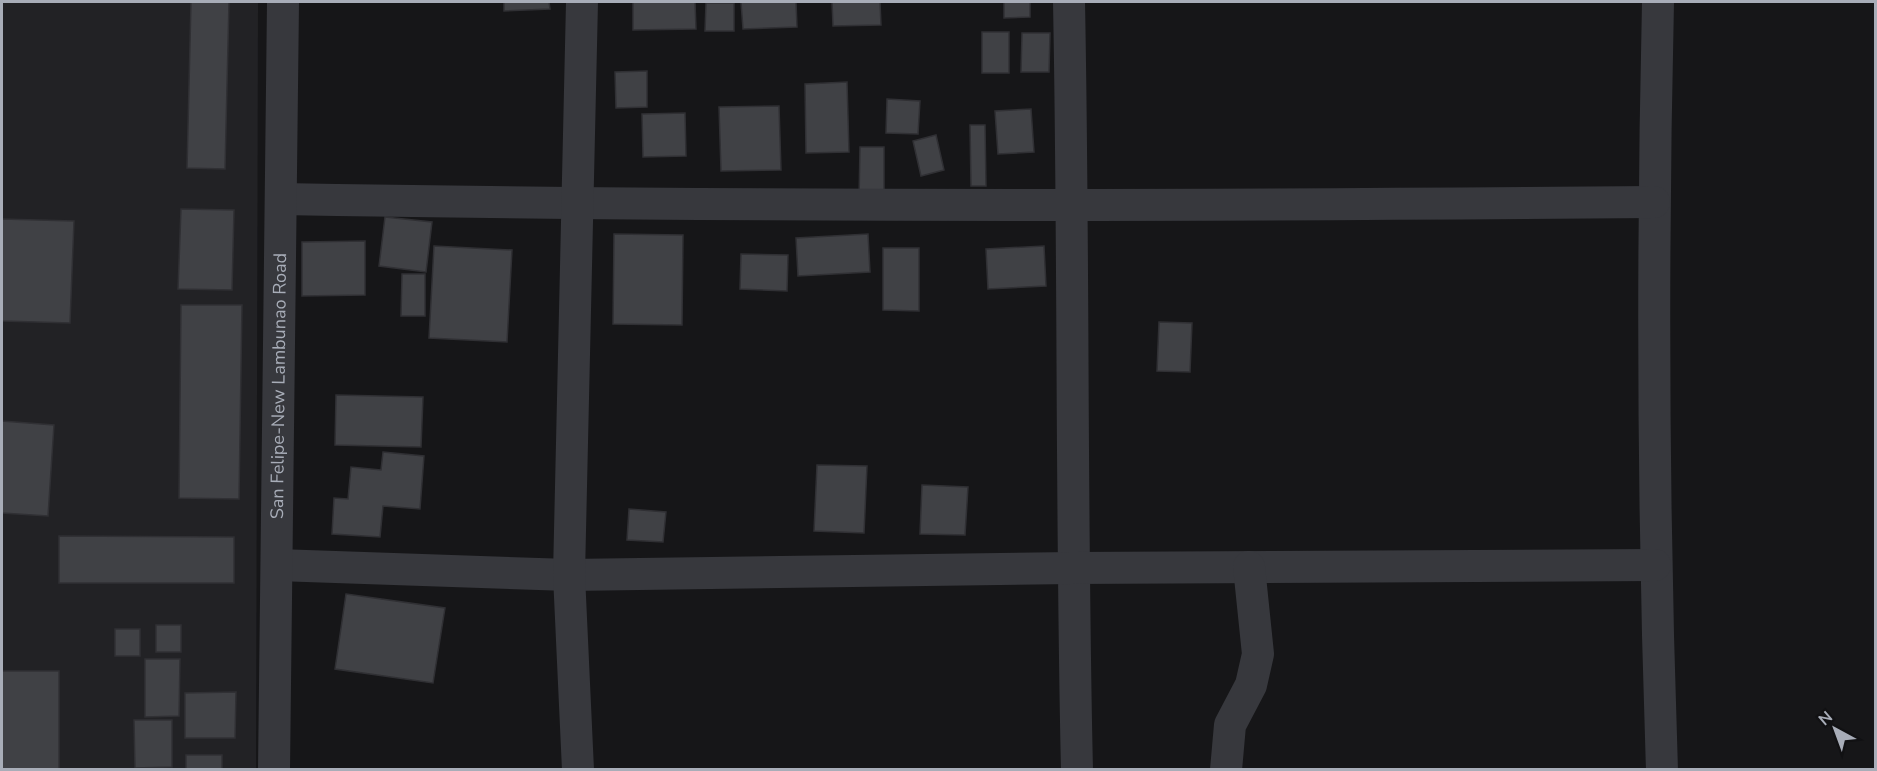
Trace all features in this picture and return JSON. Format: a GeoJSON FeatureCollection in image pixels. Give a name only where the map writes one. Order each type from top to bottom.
{"type":"FeatureCollection","features":[{"type":"Feature","properties":{"kind":"street","name":"San Felipe-New Lambunao Road"},"geometry":{"type":"LineString","coordinates":[[274,770],[283,2]]}},
{"type":"Feature","properties":{"kind":"street"},"geometry":{"type":"LineString","coordinates":[[578,770],[569,575],[582,2]]}},
{"type":"Feature","properties":{"kind":"street"},"geometry":{"type":"LineString","coordinates":[[1069,2],[1073,206],[1072,568],[1077,770]]}},
{"type":"Feature","properties":{"kind":"street"},"geometry":{"type":"LineString","coordinates":[[1658,2],[1654,202],[1654,565],[1662,770]]}},
{"type":"Feature","properties":{"kind":"street"},"geometry":{"type":"LineString","coordinates":[[281,199],[576,204],[1073,206],[1654,202]]}},
{"type":"Feature","properties":{"kind":"street"},"geometry":{"type":"LineString","coordinates":[[277,565],[569,575],[1072,568],[1654,565]]}},
{"type":"Feature","properties":{"kind":"street"},"geometry":{"type":"LineString","coordinates":[[1226,770],[1230,725],[1251,685],[1258,654],[1249,567]]}},
{"type":"Feature","properties":{"kind":"shaded area"},"geometry":{"type":"Polygon","coordinates":[[[2,2],[258,2],[256,769],[2,770],[2,2]]]}},
{"type":"Feature","properties":{"kind":"building"},"geometry":{"type":"Polygon","coordinates":[[[191,2],[229,2],[225,169],[187,168],[191,2]]]}},
{"type":"Feature","properties":{"kind":"building"},"geometry":{"type":"Polygon","coordinates":[[[504,2],[549,2],[550,9],[504,11],[504,2]]]}},
{"type":"Feature","properties":{"kind":"building"},"geometry":{"type":"Polygon","coordinates":[[[633,2],[695,2],[696,29],[633,30],[633,2]]]}},
{"type":"Feature","properties":{"kind":"building"},"geometry":{"type":"Polygon","coordinates":[[[741,2],[796,2],[797,27],[743,29],[741,2]]]}},
{"type":"Feature","properties":{"kind":"building"},"geometry":{"type":"Polygon","coordinates":[[[832,2],[880,2],[881,25],[833,26],[832,2]]]}},
{"type":"Feature","properties":{"kind":"building"},"geometry":{"type":"Polygon","coordinates":[[[1004,2],[1030,2],[1030,17],[1004,18],[1004,2]]]}},
{"type":"Feature","properties":{"kind":"building"},"geometry":{"type":"Polygon","coordinates":[[[706,3],[734,3],[734,31],[705,31],[706,3]]]}},
{"type":"Feature","properties":{"kind":"building"},"geometry":{"type":"Polygon","coordinates":[[[982,32],[1009,32],[1009,73],[982,73],[982,32]]]}},
{"type":"Feature","properties":{"kind":"building"},"geometry":{"type":"Polygon","coordinates":[[[1022,33],[1050,33],[1049,72],[1021,72],[1022,33]]]}},
{"type":"Feature","properties":{"kind":"building"},"geometry":{"type":"Polygon","coordinates":[[[647,71],[647,107],[616,108],[615,72],[647,71]]]}},
{"type":"Feature","properties":{"kind":"building"},"geometry":{"type":"Polygon","coordinates":[[[847,82],[849,152],[806,153],[805,84],[847,82]]]}},
{"type":"Feature","properties":{"kind":"building"},"geometry":{"type":"Polygon","coordinates":[[[887,99],[920,101],[918,134],[886,133],[887,99]]]}},
{"type":"Feature","properties":{"kind":"building"},"geometry":{"type":"Polygon","coordinates":[[[779,106],[781,170],[721,171],[719,107],[779,106]]]}},
{"type":"Feature","properties":{"kind":"building"},"geometry":{"type":"Polygon","coordinates":[[[1031,109],[1034,152],[998,154],[995,111],[1031,109]]]}},
{"type":"Feature","properties":{"kind":"building"},"geometry":{"type":"Polygon","coordinates":[[[685,113],[686,156],[643,157],[642,114],[685,113]]]}},
{"type":"Feature","properties":{"kind":"building"},"geometry":{"type":"Polygon","coordinates":[[[970,125],[985,125],[986,186],[971,186],[970,125]]]}},
{"type":"Feature","properties":{"kind":"building"},"geometry":{"type":"Polygon","coordinates":[[[936,135],[944,170],[921,176],[913,141],[936,135]]]}},
{"type":"Feature","properties":{"kind":"building"},"geometry":{"type":"Polygon","coordinates":[[[860,147],[884,147],[884,200],[859,200],[860,147]]]}},
{"type":"Feature","properties":{"kind":"building"},"geometry":{"type":"Polygon","coordinates":[[[181,209],[234,210],[232,290],[178,289],[181,209]]]}},
{"type":"Feature","properties":{"kind":"building"},"geometry":{"type":"Polygon","coordinates":[[[385,217],[432,222],[426,272],[379,266],[385,217]]]}},
{"type":"Feature","properties":{"kind":"building"},"geometry":{"type":"Polygon","coordinates":[[[2,219],[74,221],[70,323],[2,321],[2,219]]]}},
{"type":"Feature","properties":{"kind":"building"},"geometry":{"type":"Polygon","coordinates":[[[614,234],[683,235],[682,325],[613,324],[614,234]]]}},
{"type":"Feature","properties":{"kind":"building"},"geometry":{"type":"Polygon","coordinates":[[[868,234],[870,272],[798,276],[796,238],[868,234]]]}},
{"type":"Feature","properties":{"kind":"building"},"geometry":{"type":"Polygon","coordinates":[[[365,241],[365,295],[302,296],[302,242],[365,241]]]}},
{"type":"Feature","properties":{"kind":"building"},"geometry":{"type":"Polygon","coordinates":[[[434,246],[512,250],[507,342],[429,338],[434,246]]]}},
{"type":"Feature","properties":{"kind":"building"},"geometry":{"type":"Polygon","coordinates":[[[1044,246],[1046,286],[988,289],[986,249],[1044,246]]]}},
{"type":"Feature","properties":{"kind":"building"},"geometry":{"type":"Polygon","coordinates":[[[883,248],[919,248],[919,311],[883,310],[883,248]]]}},
{"type":"Feature","properties":{"kind":"building"},"geometry":{"type":"Polygon","coordinates":[[[741,254],[788,255],[787,291],[740,289],[741,254]]]}},
{"type":"Feature","properties":{"kind":"building"},"geometry":{"type":"Polygon","coordinates":[[[402,274],[425,274],[425,316],[401,316],[402,274]]]}},
{"type":"Feature","properties":{"kind":"building"},"geometry":{"type":"Polygon","coordinates":[[[181,305],[242,305],[239,499],[179,498],[181,305]]]}},
{"type":"Feature","properties":{"kind":"building"},"geometry":{"type":"Polygon","coordinates":[[[1159,322],[1192,323],[1190,372],[1157,371],[1159,322]]]}},
{"type":"Feature","properties":{"kind":"building"},"geometry":{"type":"Polygon","coordinates":[[[336,395],[423,397],[421,447],[335,445],[336,395]]]}},
{"type":"Feature","properties":{"kind":"building"},"geometry":{"type":"Polygon","coordinates":[[[2,421],[54,425],[48,516],[2,513],[2,421]]]}},
{"type":"Feature","properties":{"kind":"building"},"geometry":{"type":"Polygon","coordinates":[[[383,452],[424,456],[420,509],[383,506],[380,537],[332,534],[334,498],[348,499],[351,467],[381,470],[383,452]]]}},
{"type":"Feature","properties":{"kind":"building"},"geometry":{"type":"Polygon","coordinates":[[[817,465],[867,466],[864,533],[814,531],[817,465]]]}},
{"type":"Feature","properties":{"kind":"building"},"geometry":{"type":"Polygon","coordinates":[[[922,485],[968,487],[965,535],[920,534],[922,485]]]}},
{"type":"Feature","properties":{"kind":"building"},"geometry":{"type":"Polygon","coordinates":[[[629,509],[666,512],[663,542],[627,540],[629,509]]]}},
{"type":"Feature","properties":{"kind":"building"},"geometry":{"type":"Polygon","coordinates":[[[59,536],[234,537],[234,583],[59,583],[59,536]]]}},
{"type":"Feature","properties":{"kind":"building"},"geometry":{"type":"Polygon","coordinates":[[[346,594],[445,608],[433,683],[335,669],[346,594]]]}},
{"type":"Feature","properties":{"kind":"building"},"geometry":{"type":"Polygon","coordinates":[[[156,625],[181,625],[181,652],[156,652],[156,625]]]}},
{"type":"Feature","properties":{"kind":"building"},"geometry":{"type":"Polygon","coordinates":[[[115,629],[140,629],[140,656],[115,656],[115,629]]]}},
{"type":"Feature","properties":{"kind":"building"},"geometry":{"type":"Polygon","coordinates":[[[145,659],[180,659],[179,716],[145,717],[145,659]]]}},
{"type":"Feature","properties":{"kind":"building"},"geometry":{"type":"Polygon","coordinates":[[[2,671],[59,671],[59,770],[2,770],[2,671]]]}},
{"type":"Feature","properties":{"kind":"building"},"geometry":{"type":"Polygon","coordinates":[[[236,692],[235,738],[185,738],[185,693],[236,692]]]}},
{"type":"Feature","properties":{"kind":"building"},"geometry":{"type":"Polygon","coordinates":[[[134,720],[172,720],[172,767],[135,768],[134,720]]]}},
{"type":"Feature","properties":{"kind":"building"},"geometry":{"type":"Polygon","coordinates":[[[186,755],[222,755],[222,770],[186,770],[186,755]]]}}]}
